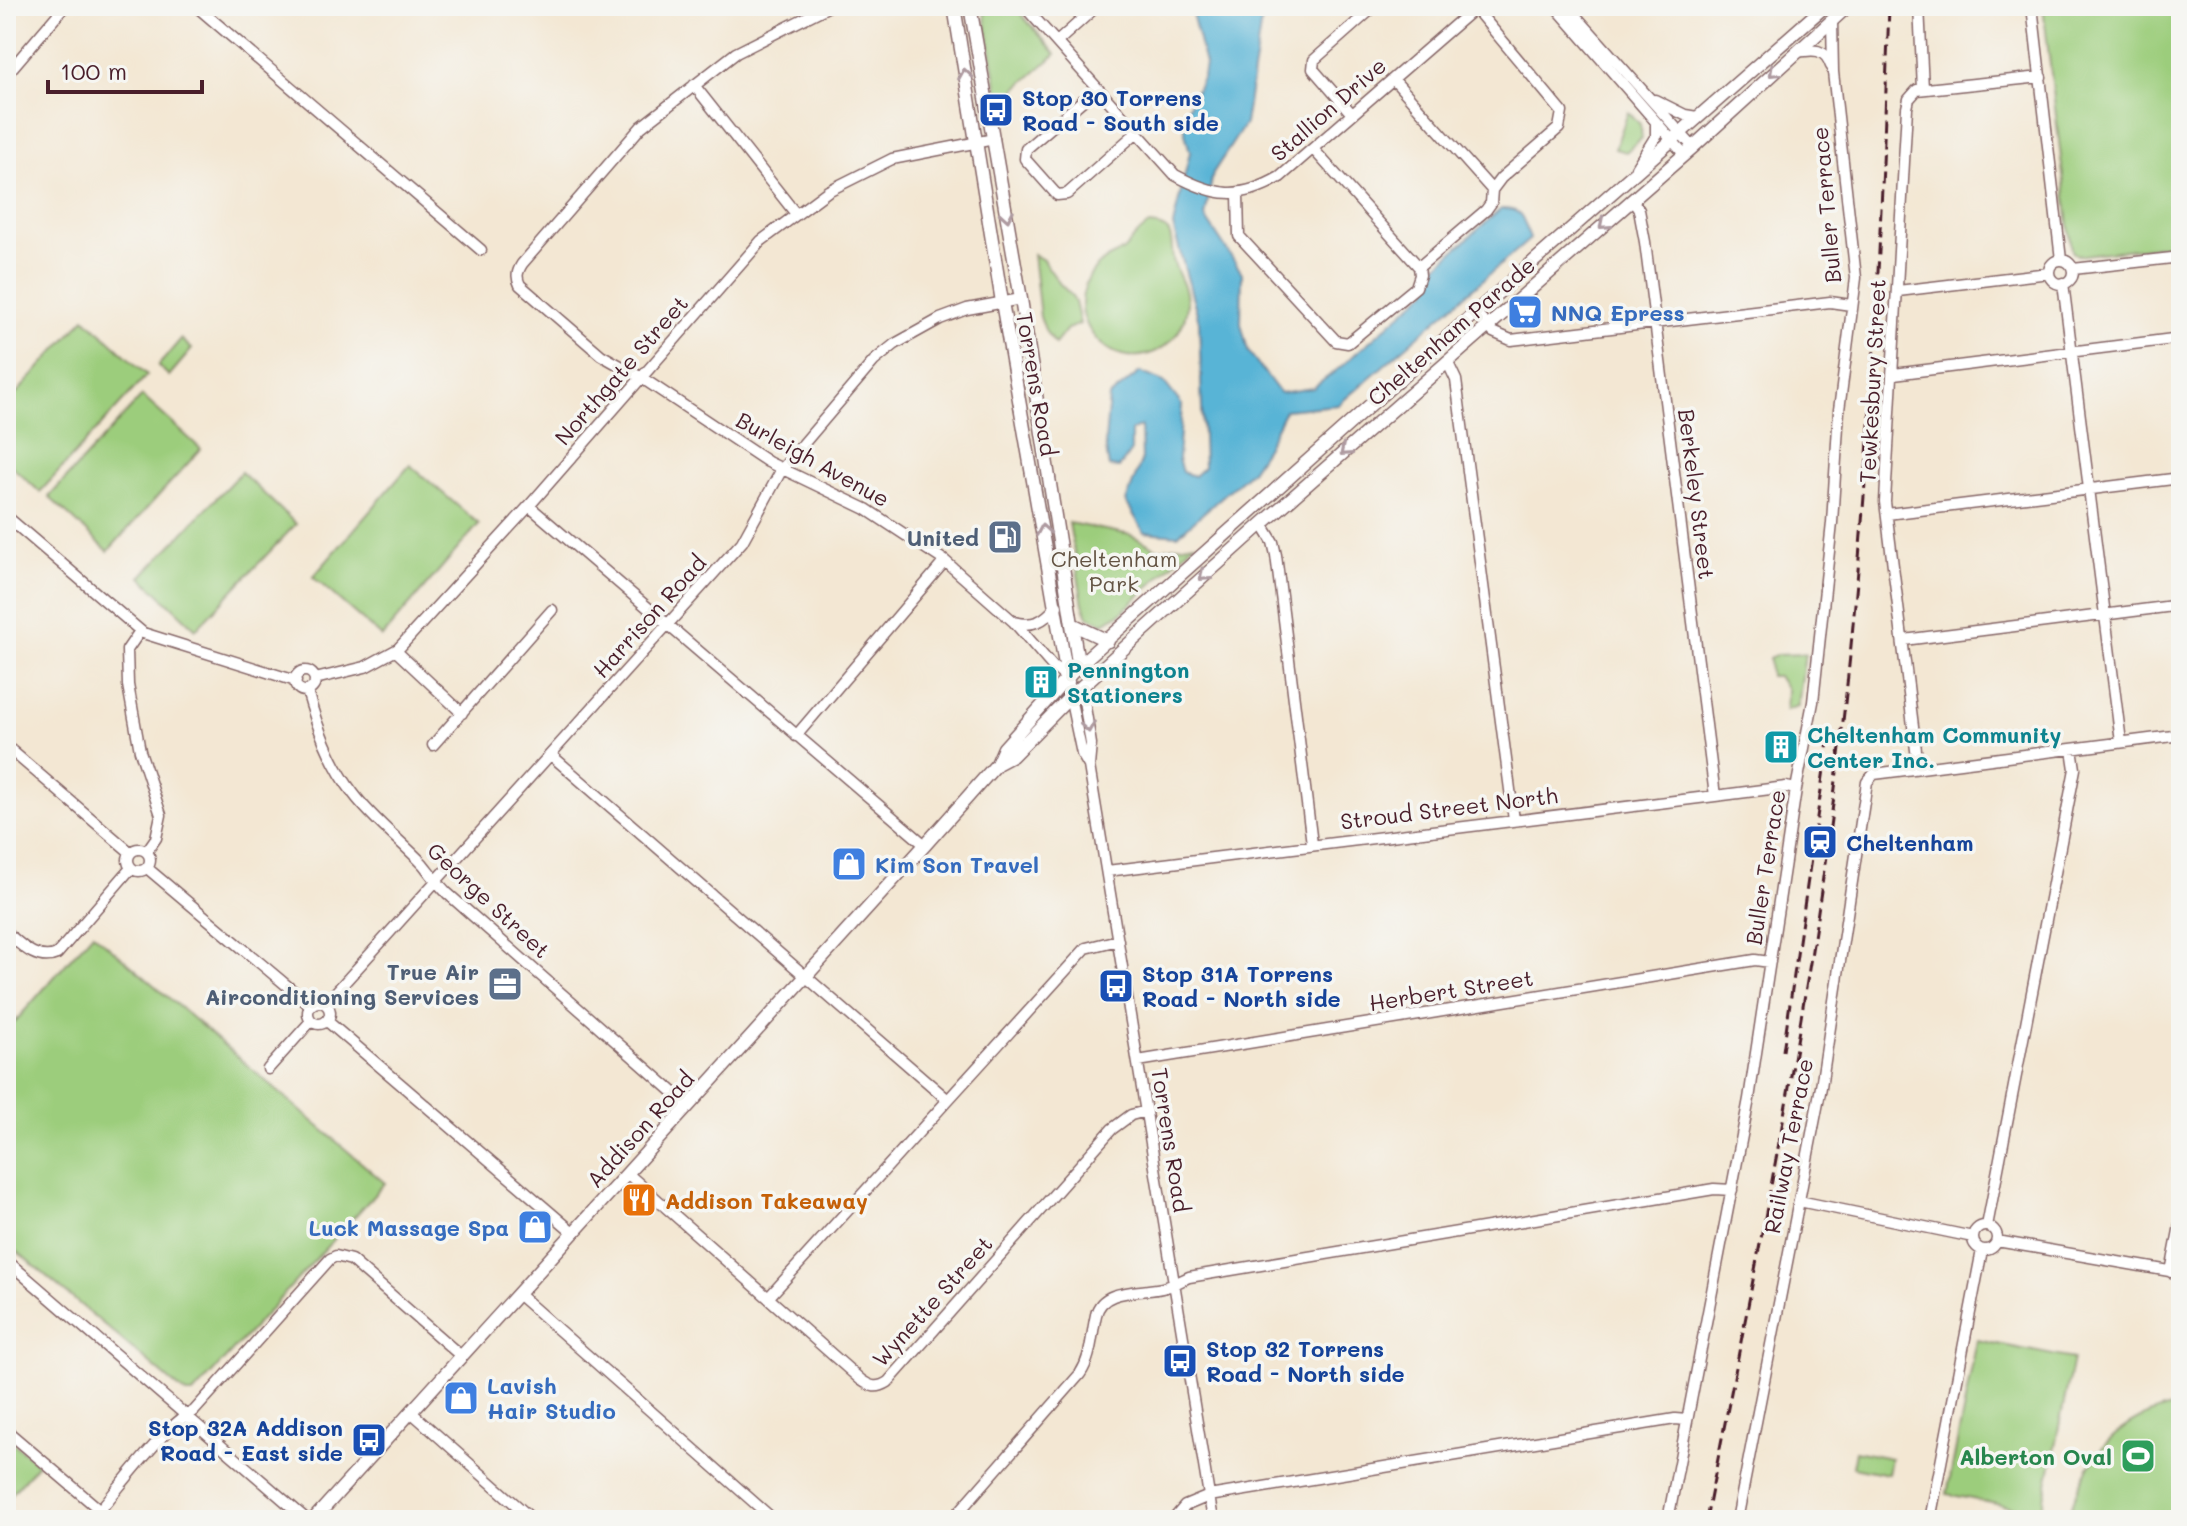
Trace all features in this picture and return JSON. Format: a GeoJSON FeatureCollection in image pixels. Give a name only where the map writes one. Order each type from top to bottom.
{"type":"FeatureCollection","features":[{"type":"Feature","properties":{"kind":"main road","name":"Torrens Road"},"geometry":{"type":"LineString","coordinates":[[954,6],[1070,697]]}},
{"type":"Feature","properties":{"kind":"main road","name":"Torrens Road"},"geometry":{"type":"LineString","coordinates":[[970,6],[1021,299],[1082,688]]}},
{"type":"Feature","properties":{"kind":"main road","name":"Cheltenham Parade"},"geometry":{"type":"LineString","coordinates":[[1067,678],[1475,312],[1825,6]]}},
{"type":"Feature","properties":{"kind":"main road","name":"Cheltenham Parade"},"geometry":{"type":"LineString","coordinates":[[1082,688],[1262,524],[1689,151],[1848,6]]}},
{"type":"Feature","properties":{"kind":"main road"},"geometry":{"type":"LineString","coordinates":[[1019,401],[1021,393],[1026,390],[1036,392]]}},
{"type":"Feature","properties":{"kind":"main road"},"geometry":{"type":"LineString","coordinates":[[1072,624],[1108,641]]}},
{"type":"Feature","properties":{"kind":"main road","name":"Addison Road"},"geometry":{"type":"LineString","coordinates":[[310,1520],[925,845],[997,764],[1004,748],[1067,678]]}},
{"type":"Feature","properties":{"kind":"main road","name":"Addison Road"},"geometry":{"type":"LineString","coordinates":[[997,764],[1012,756],[1082,688]]}},
{"type":"Feature","properties":{"kind":"street"},"geometry":{"type":"LineString","coordinates":[[6,75],[65,6]]}},
{"type":"Feature","properties":{"kind":"street"},"geometry":{"type":"LineString","coordinates":[[196,6],[481,250]]}},
{"type":"Feature","properties":{"kind":"street"},"geometry":{"type":"LineString","coordinates":[[796,214],[694,85],[736,53],[829,6]]}},
{"type":"Feature","properties":{"kind":"street","name":"Stallion Drive"},"geometry":{"type":"LineString","coordinates":[[1024,6],[1175,175],[1197,187],[1238,194],[1259,189],[1280,177],[1476,7]]}},
{"type":"Feature","properties":{"kind":"street"},"geometry":{"type":"LineString","coordinates":[[1057,42],[1097,6]]}},
{"type":"Feature","properties":{"kind":"street"},"geometry":{"type":"LineString","coordinates":[[1352,114],[1313,69],[1314,60],[1375,6]]}},
{"type":"Feature","properties":{"kind":"street"},"geometry":{"type":"LineString","coordinates":[[1555,6],[1656,122],[1676,136]]}},
{"type":"Feature","properties":{"kind":"street"},"geometry":{"type":"LineString","coordinates":[[1567,6],[1646,95],[1689,151]]}},
{"type":"Feature","properties":{"kind":"street"},"geometry":{"type":"LineString","coordinates":[[1919,6],[1923,89],[2041,77]]}},
{"type":"Feature","properties":{"kind":"street"},"geometry":{"type":"LineString","coordinates":[[2032,6],[2061,260]]}},
{"type":"Feature","properties":{"kind":"street"},"geometry":{"type":"LineString","coordinates":[[1419,267],[1486,210],[1491,203],[1492,190],[1501,178],[1559,128],[1562,112],[1476,7]]}},
{"type":"Feature","properties":{"kind":"street","name":"Buller Terrace"},"geometry":{"type":"LineString","coordinates":[[1668,1520],[1732,1190],[1796,789],[1813,702],[1832,523],[1839,410],[1856,278],[1833,72],[1832,20]]}},
{"type":"Feature","properties":{"kind":"street"},"geometry":{"type":"LineString","coordinates":[[1796,52],[1814,49],[1823,52],[1828,56],[1833,72]]}},
{"type":"Feature","properties":{"kind":"street"},"geometry":{"type":"LineString","coordinates":[[1393,79],[1492,190]]}},
{"type":"Feature","properties":{"kind":"street","name":"Burleigh Avenue"},"geometry":{"type":"LineString","coordinates":[[694,85],[641,127],[522,264],[517,275],[520,285],[601,355],[642,378],[768,462],[866,509],[945,561],[1014,622],[1053,667],[1067,678]]}},
{"type":"Feature","properties":{"kind":"street"},"geometry":{"type":"LineString","coordinates":[[1096,89],[1026,149],[1025,159],[1057,195],[1067,194],[1136,133]]}},
{"type":"Feature","properties":{"kind":"street","name":"Tewkesbury Street"},"geometry":{"type":"LineString","coordinates":[[1918,766],[1885,502],[1907,108],[1912,93],[1923,89]]}},
{"type":"Feature","properties":{"kind":"street"},"geometry":{"type":"LineString","coordinates":[[1646,95],[1685,115],[1697,117]]}},
{"type":"Feature","properties":{"kind":"street"},"geometry":{"type":"LineString","coordinates":[[1630,176],[1656,136],[1656,122]]}},
{"type":"Feature","properties":{"kind":"street","name":"Northgate Street"},"geometry":{"type":"LineString","coordinates":[[315,679],[365,667],[396,651],[529,506],[746,256],[796,214],[828,191],[892,159],[994,139]]}},
{"type":"Feature","properties":{"kind":"street"},"geometry":{"type":"LineString","coordinates":[[1238,194],[1239,236],[1336,341],[1348,343],[1416,287],[1419,267],[1314,150]]}},
{"type":"Feature","properties":{"kind":"street","name":"Berkeley Street"},"geometry":{"type":"LineString","coordinates":[[1632,200],[1639,210],[1655,323],[1715,796]]}},
{"type":"Feature","properties":{"kind":"street"},"geometry":{"type":"LineString","coordinates":[[2073,269],[2181,257]]}},
{"type":"Feature","properties":{"kind":"street"},"geometry":{"type":"LineString","coordinates":[[2061,260],[2068,262],[2073,269],[2071,278],[2063,283],[2053,280],[2049,273],[2052,264],[2061,260]]}},
{"type":"Feature","properties":{"kind":"street"},"geometry":{"type":"LineString","coordinates":[[1898,291],[2049,273]]}},
{"type":"Feature","properties":{"kind":"street"},"geometry":{"type":"LineString","coordinates":[[2063,283],[2121,742]]}},
{"type":"Feature","properties":{"kind":"street","name":"Harrison Road"},"geometry":{"type":"LineString","coordinates":[[326,1003],[742,542],[782,469],[874,361],[895,344],[940,319],[967,309],[1021,299]]}},
{"type":"Feature","properties":{"kind":"street"},"geometry":{"type":"LineString","coordinates":[[1475,312],[1487,326],[1511,340],[1830,302],[1851,305]]}},
{"type":"Feature","properties":{"kind":"street"},"geometry":{"type":"LineString","coordinates":[[1894,374],[2181,338]]}},
{"type":"Feature","properties":{"kind":"street"},"geometry":{"type":"LineString","coordinates":[[1447,361],[1456,380],[1514,820]]}},
{"type":"Feature","properties":{"kind":"street"},"geometry":{"type":"LineString","coordinates":[[1887,514],[2181,478]]}},
{"type":"Feature","properties":{"kind":"street"},"geometry":{"type":"LineString","coordinates":[[529,506],[925,845]]}},
{"type":"Feature","properties":{"kind":"street"},"geometry":{"type":"LineString","coordinates":[[6,516],[140,631],[296,681]]}},
{"type":"Feature","properties":{"kind":"street"},"geometry":{"type":"LineString","coordinates":[[1262,524],[1273,542],[1276,555],[1312,844]]}},
{"type":"Feature","properties":{"kind":"street"},"geometry":{"type":"LineString","coordinates":[[796,736],[945,561]]}},
{"type":"Feature","properties":{"kind":"street"},"geometry":{"type":"LineString","coordinates":[[1904,640],[2181,605]]}},
{"type":"Feature","properties":{"kind":"street"},"geometry":{"type":"LineString","coordinates":[[1014,622],[1035,624],[1047,618],[1057,606]]}},
{"type":"Feature","properties":{"kind":"street"},"geometry":{"type":"LineString","coordinates":[[433,745],[552,610]]}},
{"type":"Feature","properties":{"kind":"street"},"geometry":{"type":"LineString","coordinates":[[140,631],[127,650],[128,685],[140,751],[161,815],[156,838],[147,851]]}},
{"type":"Feature","properties":{"kind":"street"},"geometry":{"type":"LineString","coordinates":[[396,651],[462,713]]}},
{"type":"Feature","properties":{"kind":"street"},"geometry":{"type":"LineString","coordinates":[[306,672],[315,679],[314,686],[307,691],[298,687],[296,681],[299,674],[306,672]]}},
{"type":"Feature","properties":{"kind":"street","name":"Torrens Road"},"geometry":{"type":"LineString","coordinates":[[1082,688],[1091,744],[1089,766],[1213,1520]]}},
{"type":"Feature","properties":{"kind":"street","name":"George Street"},"geometry":{"type":"LineString","coordinates":[[307,691],[322,738],[351,792],[382,827],[423,865],[436,882],[688,1105]]}},
{"type":"Feature","properties":{"kind":"street","name":"Torrens Road"},"geometry":{"type":"LineString","coordinates":[[1070,697],[1082,754],[1089,766]]}},
{"type":"Feature","properties":{"kind":"street"},"geometry":{"type":"LineString","coordinates":[[1918,766],[2181,735]]}},
{"type":"Feature","properties":{"kind":"street"},"geometry":{"type":"LineString","coordinates":[[6,746],[130,852]]}},
{"type":"Feature","properties":{"kind":"street"},"geometry":{"type":"LineString","coordinates":[[1987,1226],[2075,769],[2072,749]]}},
{"type":"Feature","properties":{"kind":"street"},"geometry":{"type":"LineString","coordinates":[[551,755],[948,1100]]}},
{"type":"Feature","properties":{"kind":"street","name":"Railway Terrace"},"geometry":{"type":"LineString","coordinates":[[1737,1520],[1822,1078],[1869,778],[1881,772],[1918,766]]}},
{"type":"Feature","properties":{"kind":"street","name":"Stroud Street North"},"geometry":{"type":"LineString","coordinates":[[1107,871],[1786,787],[1796,789]]}},
{"type":"Feature","properties":{"kind":"street"},"geometry":{"type":"LineString","coordinates":[[138,848],[147,851],[151,858],[147,868],[137,871],[131,868],[128,859],[130,852],[138,848]]}},
{"type":"Feature","properties":{"kind":"street"},"geometry":{"type":"LineString","coordinates":[[6,932],[35,954],[43,957],[57,954],[131,868]]}},
{"type":"Feature","properties":{"kind":"street"},"geometry":{"type":"LineString","coordinates":[[147,868],[310,1005]]}},
{"type":"Feature","properties":{"kind":"street"},"geometry":{"type":"LineString","coordinates":[[769,1297],[1086,948],[1118,940]]}},
{"type":"Feature","properties":{"kind":"street","name":"Herbert Street"},"geometry":{"type":"LineString","coordinates":[[1138,1061],[1755,960],[1770,962]]}},
{"type":"Feature","properties":{"kind":"street"},"geometry":{"type":"LineString","coordinates":[[318,1001],[326,1003],[330,1011],[327,1021],[317,1024],[311,1021],[307,1013],[310,1005],[318,1001]]}},
{"type":"Feature","properties":{"kind":"street"},"geometry":{"type":"LineString","coordinates":[[268,1069],[311,1021]]}},
{"type":"Feature","properties":{"kind":"street"},"geometry":{"type":"LineString","coordinates":[[327,1021],[573,1232]]}},
{"type":"Feature","properties":{"kind":"street","name":"Wynette Street"},"geometry":{"type":"LineString","coordinates":[[627,1173],[861,1380],[879,1387],[888,1382],[1112,1129],[1131,1115],[1146,1111]]}},
{"type":"Feature","properties":{"kind":"street"},"geometry":{"type":"LineString","coordinates":[[952,1520],[1080,1374],[1087,1363],[1096,1311],[1102,1302],[1112,1296],[1166,1288],[1189,1277],[1714,1189],[1732,1190]]}},
{"type":"Feature","properties":{"kind":"street"},"geometry":{"type":"LineString","coordinates":[[1799,1201],[1973,1237]]}},
{"type":"Feature","properties":{"kind":"street"},"geometry":{"type":"LineString","coordinates":[[1997,1241],[2176,1272],[2181,1220]]}},
{"type":"Feature","properties":{"kind":"street"},"geometry":{"type":"LineString","coordinates":[[1987,1226],[1996,1233],[1997,1241],[1993,1247],[1982,1250],[1976,1246],[1973,1237],[1979,1227],[1987,1226]]}},
{"type":"Feature","properties":{"kind":"street"},"geometry":{"type":"LineString","coordinates":[[1930,1520],[1982,1250]]}},
{"type":"Feature","properties":{"kind":"street"},"geometry":{"type":"LineString","coordinates":[[91,1520],[330,1259],[344,1256],[351,1260],[461,1356]]}},
{"type":"Feature","properties":{"kind":"street"},"geometry":{"type":"LineString","coordinates":[[6,1260],[310,1520]]}},
{"type":"Feature","properties":{"kind":"street"},"geometry":{"type":"LineString","coordinates":[[518,1294],[771,1519]]}},
{"type":"Feature","properties":{"kind":"street"},"geometry":{"type":"LineString","coordinates":[[411,1412],[533,1520]]}},
{"type":"Feature","properties":{"kind":"street"},"geometry":{"type":"LineString","coordinates":[[1173,1520],[1185,1506],[1209,1496],[1660,1421],[1687,1420]]}},
{"type":"Feature","properties":{"kind":"street"},"geometry":{"type":"LineString","coordinates":[[6,1430],[100,1510]]}},
{"type":"Feature","properties":{"kind":"green space"},"geometry":{"type":"Polygon","coordinates":[[[983,6],[1014,6],[1056,54],[1000,103],[983,6]]]}},
{"type":"Feature","properties":{"kind":"green space"},"geometry":{"type":"Polygon","coordinates":[[[2043,6],[2181,6],[2181,243],[2077,256],[2072,251],[2043,6]]]}},
{"type":"Feature","properties":{"kind":"green space"},"geometry":{"type":"Polygon","coordinates":[[[1628,112],[1640,124],[1642,138],[1626,152],[1615,149],[1628,112]]]}},
{"type":"Feature","properties":{"kind":"green space"},"geometry":{"type":"Polygon","coordinates":[[[1149,225],[1164,228],[1170,235],[1174,263],[1186,293],[1187,307],[1179,331],[1160,349],[1149,354],[1122,355],[1103,345],[1089,329],[1083,312],[1083,293],[1095,269],[1123,250],[1149,225]]]}},
{"type":"Feature","properties":{"kind":"green space"},"geometry":{"type":"Polygon","coordinates":[[[1033,254],[1043,260],[1075,302],[1080,324],[1067,329],[1055,344],[1040,317],[1033,254]]]}},
{"type":"Feature","properties":{"kind":"green space"},"geometry":{"type":"Polygon","coordinates":[[[85,318],[147,375],[40,492],[6,461],[6,405],[85,318]]]}},
{"type":"Feature","properties":{"kind":"green space"},"geometry":{"type":"Polygon","coordinates":[[[181,339],[192,349],[169,376],[158,366],[181,339]]]}},
{"type":"Feature","properties":{"kind":"green space"},"geometry":{"type":"Polygon","coordinates":[[[142,396],[201,449],[108,551],[49,497],[142,396]]]}},
{"type":"Feature","properties":{"kind":"green space"},"geometry":{"type":"Polygon","coordinates":[[[410,465],[479,524],[382,637],[313,577],[410,465]]]}},
{"type":"Feature","properties":{"kind":"green space"},"geometry":{"type":"Polygon","coordinates":[[[241,472],[296,524],[196,629],[141,577],[241,472]]]}},
{"type":"Feature","properties":{"kind":"green space","name":"Cheltenham Park"},"geometry":{"type":"Polygon","coordinates":[[[1069,523],[1131,535],[1158,549],[1195,543],[1120,614],[1103,623],[1088,616],[1083,604],[1069,523]]]}},
{"type":"Feature","properties":{"kind":"green space"},"geometry":{"type":"Polygon","coordinates":[[[1805,654],[1798,706],[1786,710],[1787,690],[1778,676],[1770,676],[1769,658],[1805,654]]]}},
{"type":"Feature","properties":{"kind":"green space"},"geometry":{"type":"Polygon","coordinates":[[[93,933],[385,1183],[193,1394],[186,1394],[6,1242],[6,1032],[93,933]]]}},
{"type":"Feature","properties":{"kind":"green space"},"geometry":{"type":"Polygon","coordinates":[[[1977,1340],[2073,1359],[2041,1513],[1947,1494],[1977,1340]]]}},
{"type":"Feature","properties":{"kind":"green space","name":"Alberton Oval"},"geometry":{"type":"Polygon","coordinates":[[[2181,1405],[2181,1520],[2067,1520],[2083,1478],[2106,1444],[2137,1419],[2181,1405]]]}},
{"type":"Feature","properties":{"kind":"green space"},"geometry":{"type":"Polygon","coordinates":[[[6,1437],[38,1464],[6,1500],[6,1437]]]}},
{"type":"Feature","properties":{"kind":"green space"},"geometry":{"type":"Polygon","coordinates":[[[1855,1451],[1891,1458],[1888,1474],[1852,1467],[1855,1451]]]}},
{"type":"Feature","properties":{"kind":"water"},"geometry":{"type":"Polygon","coordinates":[[[1198,6],[1268,6],[1260,27],[1245,124],[1213,173],[1205,217],[1242,273],[1241,324],[1248,351],[1280,393],[1313,388],[1338,369],[1427,291],[1431,271],[1501,209],[1518,213],[1530,239],[1338,405],[1285,410],[1250,472],[1178,535],[1144,532],[1126,502],[1142,459],[1141,426],[1131,431],[1131,451],[1119,468],[1109,467],[1105,442],[1109,397],[1140,372],[1164,382],[1182,405],[1178,459],[1182,472],[1194,476],[1204,467],[1199,321],[1173,226],[1190,152],[1185,133],[1185,114],[1203,76],[1205,64],[1193,17],[1198,6]]]}},
{"type":"Feature","properties":{"kind":"railway"},"geometry":{"type":"LineString","coordinates":[[1706,1520],[1798,1033],[1838,763],[1868,439],[1889,6]]}},
{"type":"Feature","properties":{"kind":"railway"},"geometry":{"type":"LineString","coordinates":[[1783,1051],[1829,735]]}},
{"type":"Feature","properties":{"kind":"place","name":"Stop 30 Torrens Road - South side"},"geometry":{"type":"Point","coordinates":[996,110]}},
{"type":"Feature","properties":{"kind":"place","name":"NNQ Epress"},"geometry":{"type":"Point","coordinates":[1525,312]}},
{"type":"Feature","properties":{"kind":"place","name":"United"},"geometry":{"type":"Point","coordinates":[1005,537]}},
{"type":"Feature","properties":{"kind":"place","name":"Pennington Stationers"},"geometry":{"type":"Point","coordinates":[1041,682]}},
{"type":"Feature","properties":{"kind":"place","name":"Cheltenham Community Center Inc."},"geometry":{"type":"Point","coordinates":[1781,747]}},
{"type":"Feature","properties":{"kind":"place","name":"Cheltenham"},"geometry":{"type":"Point","coordinates":[1820,842]}},
{"type":"Feature","properties":{"kind":"place","name":"Kim Son Travel"},"geometry":{"type":"Point","coordinates":[849,864]}},
{"type":"Feature","properties":{"kind":"place","name":"True Air Airconditioning Services"},"geometry":{"type":"Point","coordinates":[505,984]}},
{"type":"Feature","properties":{"kind":"place","name":"Stop 31A Torrens Road - North side"},"geometry":{"type":"Point","coordinates":[1116,986]}},
{"type":"Feature","properties":{"kind":"place","name":"Addison Takeaway"},"geometry":{"type":"Point","coordinates":[639,1200]}},
{"type":"Feature","properties":{"kind":"place","name":"Luck Massage Spa"},"geometry":{"type":"Point","coordinates":[535,1227]}},
{"type":"Feature","properties":{"kind":"place","name":"Stop 32 Torrens Road - North side"},"geometry":{"type":"Point","coordinates":[1180,1361]}},
{"type":"Feature","properties":{"kind":"place","name":"Lavish Hair Studio"},"geometry":{"type":"Point","coordinates":[461,1398]}},
{"type":"Feature","properties":{"kind":"place","name":"Stop 32A Addison Road - East side"},"geometry":{"type":"Point","coordinates":[369,1440]}},
{"type":"Feature","properties":{"kind":"place","name":"Alberton Oval"},"geometry":{"type":"Point","coordinates":[2138,1456]}}]}
